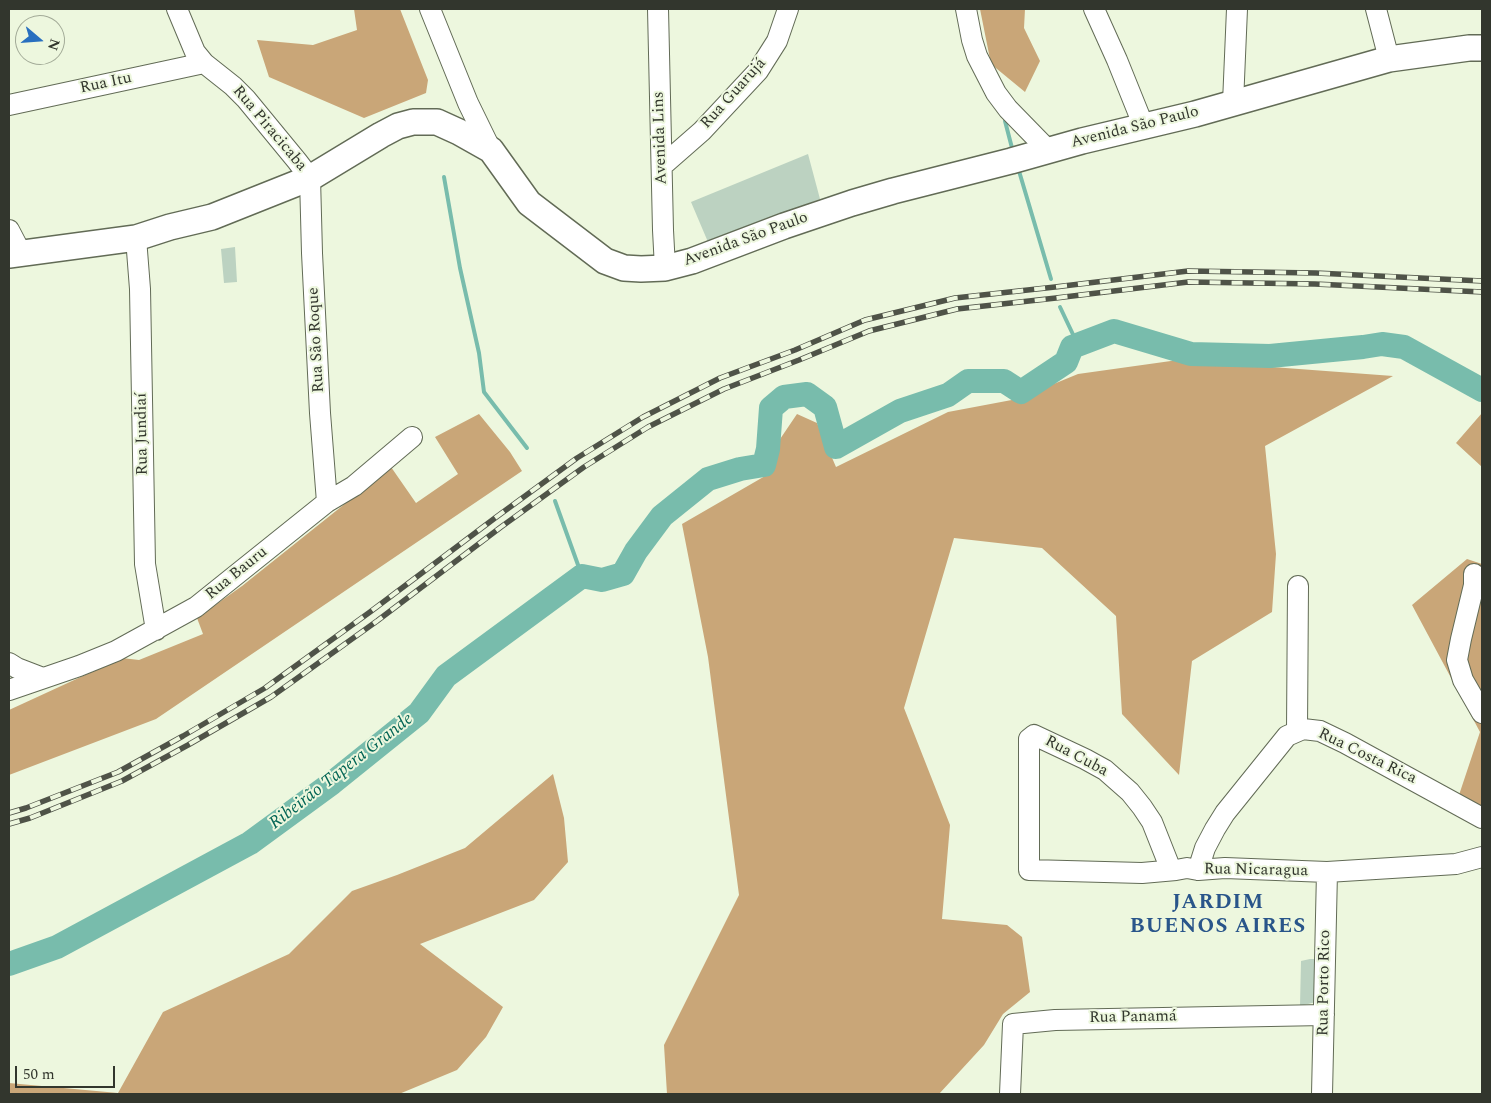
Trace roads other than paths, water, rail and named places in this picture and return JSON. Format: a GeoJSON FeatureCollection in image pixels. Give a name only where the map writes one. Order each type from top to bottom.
{"type":"FeatureCollection","features":[{"type":"Feature","properties":{"kind":"main road","name":"Avenida São Paulo"},"geometry":{"type":"LineString","coordinates":[[15,254],[136,238],[170,227],[212,218],[310,178],[381,134],[398,126],[413,122],[437,122],[491,150],[529,203],[605,261],[624,268],[666,268],[692,261],[784,226],[852,203],[1049,151],[1082,140],[1144,127],[1389,60],[1469,48],[1482,48]]}},
{"type":"Feature","properties":{"kind":"street","name":"Rua Piracicaba"},"geometry":{"type":"LineString","coordinates":[[177,9],[195,52],[246,99],[310,178]]}},
{"type":"Feature","properties":{"kind":"street"},"geometry":{"type":"LineString","coordinates":[[430,9],[468,103],[491,150]]}},
{"type":"Feature","properties":{"kind":"street","name":"Avenida Lins"},"geometry":{"type":"LineString","coordinates":[[658,9],[666,268]]}},
{"type":"Feature","properties":{"kind":"street","name":"Rua Guarujá"},"geometry":{"type":"LineString","coordinates":[[662,166],[702,132],[758,71],[777,41],[788,9]]}},
{"type":"Feature","properties":{"kind":"street"},"geometry":{"type":"LineString","coordinates":[[966,9],[977,56],[996,93],[1008,109],[1049,151]]}},
{"type":"Feature","properties":{"kind":"street"},"geometry":{"type":"LineString","coordinates":[[1233,103],[1238,9]]}},
{"type":"Feature","properties":{"kind":"street"},"geometry":{"type":"LineString","coordinates":[[1376,9],[1389,60]]}},
{"type":"Feature","properties":{"kind":"street"},"geometry":{"type":"LineString","coordinates":[[1097,10],[1144,127]]}},
{"type":"Feature","properties":{"kind":"street","name":"Rua Itu"},"geometry":{"type":"LineString","coordinates":[[9,105],[204,62]]}},
{"type":"Feature","properties":{"kind":"street","name":"Rua São Roque"},"geometry":{"type":"LineString","coordinates":[[310,178],[320,413],[327,502]]}},
{"type":"Feature","properties":{"kind":"street"},"geometry":{"type":"LineString","coordinates":[[9,230],[15,254]]}},
{"type":"Feature","properties":{"kind":"street","name":"Rua Jundiaí"},"geometry":{"type":"LineString","coordinates":[[136,238],[140,289],[145,564],[156,630]]}},
{"type":"Feature","properties":{"kind":"street","name":"Rua Bauru"},"geometry":{"type":"LineString","coordinates":[[9,690],[116,651],[196,607],[327,502],[354,486],[412,437]]}},
{"type":"Feature","properties":{"kind":"street"},"geometry":{"type":"LineString","coordinates":[[1474,574],[1474,585],[1458,650],[1458,660],[1463,680],[1482,713]]}},
{"type":"Feature","properties":{"kind":"street"},"geometry":{"type":"LineString","coordinates":[[1297,730],[1298,586]]}},
{"type":"Feature","properties":{"kind":"street"},"geometry":{"type":"LineString","coordinates":[[9,663],[42,678]]}},
{"type":"Feature","properties":{"kind":"street","name":"Rua Costa Rica"},"geometry":{"type":"LineString","coordinates":[[1198,870],[1214,829],[1225,813],[1287,736],[1297,730],[1309,729],[1320,731],[1482,818]]}},
{"type":"Feature","properties":{"kind":"street","name":"Rua Cuba"},"geometry":{"type":"LineString","coordinates":[[1029,870],[1029,739],[1034,735],[1105,770],[1130,792],[1148,814],[1171,870]]}},
{"type":"Feature","properties":{"kind":"street","name":"Rua Nicaragua"},"geometry":{"type":"LineString","coordinates":[[1029,870],[1142,873],[1187,868],[1198,870],[1225,868],[1327,872],[1456,864],[1482,857]]}},
{"type":"Feature","properties":{"kind":"street","name":"Rua Porto Rico"},"geometry":{"type":"LineString","coordinates":[[1322,1094],[1327,872]]}},
{"type":"Feature","properties":{"kind":"street","name":"Rua Panamá"},"geometry":{"type":"LineString","coordinates":[[1010,1094],[1013,1024],[1055,1020],[1324,1015]]}},
{"type":"Feature","properties":{"kind":"waterway"},"geometry":{"type":"LineString","coordinates":[[1005,121],[1012,148]]}},
{"type":"Feature","properties":{"kind":"waterway"},"geometry":{"type":"LineString","coordinates":[[1019,171],[1051,279]]}},
{"type":"Feature","properties":{"kind":"waterway"},"geometry":{"type":"LineString","coordinates":[[444,177],[460,268],[479,353],[484,392],[527,448]]}},
{"type":"Feature","properties":{"kind":"waterway"},"geometry":{"type":"LineString","coordinates":[[1060,307],[1078,345]]}},
{"type":"Feature","properties":{"kind":"waterway","name":"Ribeirão Tapera Grande"},"geometry":{"type":"LineString","coordinates":[[9,964],[57,947],[250,843],[332,783],[419,713],[446,676],[582,576],[602,580],[623,574],[636,551],[662,516],[708,479],[740,469],[764,465],[768,449],[771,408],[784,397],[807,394],[825,407],[836,447],[900,411],[948,395],[968,381],[1004,381],[1021,392],[1066,362],[1072,347],[1114,331],[1191,354],[1270,356],[1382,344],[1404,347],[1482,390]]}},
{"type":"Feature","properties":{"kind":"waterway"},"geometry":{"type":"LineString","coordinates":[[555,501],[582,576]]}},
{"type":"Feature","properties":{"kind":"railway"},"geometry":{"type":"LineString","coordinates":[[9,813],[118,772],[265,688],[577,458],[643,417],[720,378],[795,350],[865,320],[955,298],[1188,271],[1316,273],[1482,281]]}},
{"type":"Feature","properties":{"kind":"railway"},"geometry":{"type":"LineString","coordinates":[[9,824],[30,818],[122,781],[271,697],[377,621],[584,467],[648,427],[724,389],[869,331],[957,309],[1188,282],[1315,284],[1482,292]]}},
{"type":"Feature","properties":{"kind":"district","name":"JARDIM BUENOS AIRES"},"geometry":{"type":"Point","coordinates":[1218,916]}}]}
